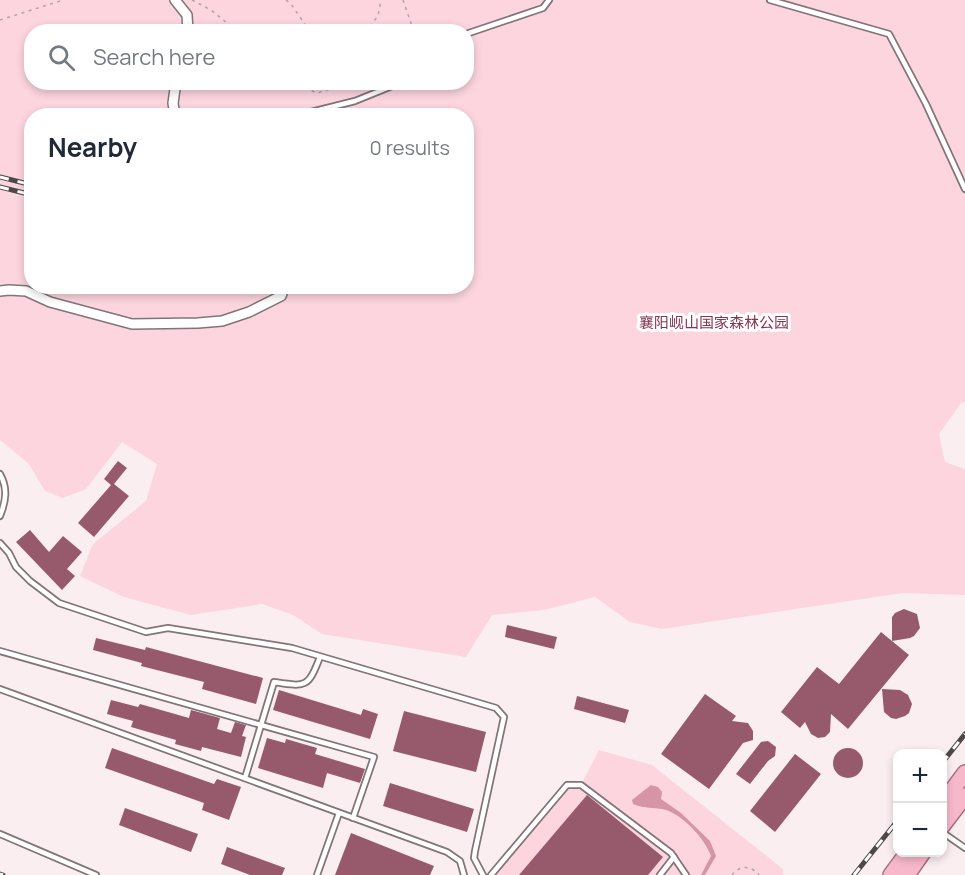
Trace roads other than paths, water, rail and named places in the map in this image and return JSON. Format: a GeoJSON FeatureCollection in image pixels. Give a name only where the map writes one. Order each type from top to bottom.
{"type":"FeatureCollection","features":[{"type":"Feature","properties":{"kind":"highway"},"geometry":{"type":"LineString","coordinates":[[943,803],[965,773]]}},
{"type":"Feature","properties":{"kind":"highway"},"geometry":{"type":"LineString","coordinates":[[947,819],[965,796]]}},
{"type":"Feature","properties":{"kind":"highway"},"geometry":{"type":"LineString","coordinates":[[891,875],[904,857]]}},
{"type":"Feature","properties":{"kind":"highway"},"geometry":{"type":"LineString","coordinates":[[907,875],[920,857]]}},
{"type":"Feature","properties":{"kind":"street"},"geometry":{"type":"LineString","coordinates":[[175,0],[187,15],[188,24]]}},
{"type":"Feature","properties":{"kind":"street"},"geometry":{"type":"LineString","coordinates":[[174,108],[175,90]]}},
{"type":"Feature","properties":{"kind":"street"},"geometry":{"type":"LineString","coordinates":[[0,291],[24,291]]}},
{"type":"Feature","properties":{"kind":"street"},"geometry":{"type":"LineString","coordinates":[[33,294],[50,302],[132,324],[222,321],[249,312],[282,294]]}},
{"type":"Feature","properties":{"kind":"lane"},"geometry":{"type":"LineString","coordinates":[[474,31],[543,8],[549,0]]}},
{"type":"Feature","properties":{"kind":"lane"},"geometry":{"type":"LineString","coordinates":[[770,0],[889,34],[926,104],[965,189]]}},
{"type":"Feature","properties":{"kind":"lane"},"geometry":{"type":"LineString","coordinates":[[327,108],[355,101],[382,90]]}},
{"type":"Feature","properties":{"kind":"lane"},"geometry":{"type":"LineString","coordinates":[[0,474],[5,483],[5,502],[0,516]]}},
{"type":"Feature","properties":{"kind":"lane"},"geometry":{"type":"LineString","coordinates":[[0,543],[9,553],[16,567],[59,603],[146,632],[168,628],[292,648],[496,708],[504,717],[474,858],[483,875]]}},
{"type":"Feature","properties":{"kind":"lane"},"geometry":{"type":"LineString","coordinates":[[0,651],[374,757],[353,818]]}},
{"type":"Feature","properties":{"kind":"lane"},"geometry":{"type":"LineString","coordinates":[[245,778],[274,682],[302,685],[312,678],[320,657]]}},
{"type":"Feature","properties":{"kind":"lane"},"geometry":{"type":"LineString","coordinates":[[0,689],[447,852],[460,861],[464,875]]}},
{"type":"Feature","properties":{"kind":"lane"},"geometry":{"type":"LineString","coordinates":[[491,875],[567,785],[581,785],[671,853],[686,875]]}},
{"type":"Feature","properties":{"kind":"lane"},"geometry":{"type":"LineString","coordinates":[[317,875],[339,813]]}},
{"type":"Feature","properties":{"kind":"lane"},"geometry":{"type":"LineString","coordinates":[[0,834],[96,875]]}},
{"type":"Feature","properties":{"kind":"lane"},"geometry":{"type":"LineString","coordinates":[[947,835],[965,848]]}},
{"type":"Feature","properties":{"kind":"lane"},"geometry":{"type":"LineString","coordinates":[[660,875],[674,857]]}},
{"type":"Feature","properties":{"kind":"lane"},"geometry":{"type":"LineString","coordinates":[[462,864],[474,858]]}},
{"type":"Feature","properties":{"kind":"railway"},"geometry":{"type":"LineString","coordinates":[[0,177],[24,183]]}},
{"type":"Feature","properties":{"kind":"railway"},"geometry":{"type":"LineString","coordinates":[[0,187],[24,193]]}},
{"type":"Feature","properties":{"kind":"railway"},"geometry":{"type":"LineString","coordinates":[[947,757],[965,734]]}},
{"type":"Feature","properties":{"kind":"railway"},"geometry":{"type":"LineString","coordinates":[[854,875],[893,826]]}},
{"type":"Feature","properties":{"kind":"park label","name":"襄阳岘山国家森林公园"},"geometry":{"type":"Point","coordinates":[714,323]}}]}
